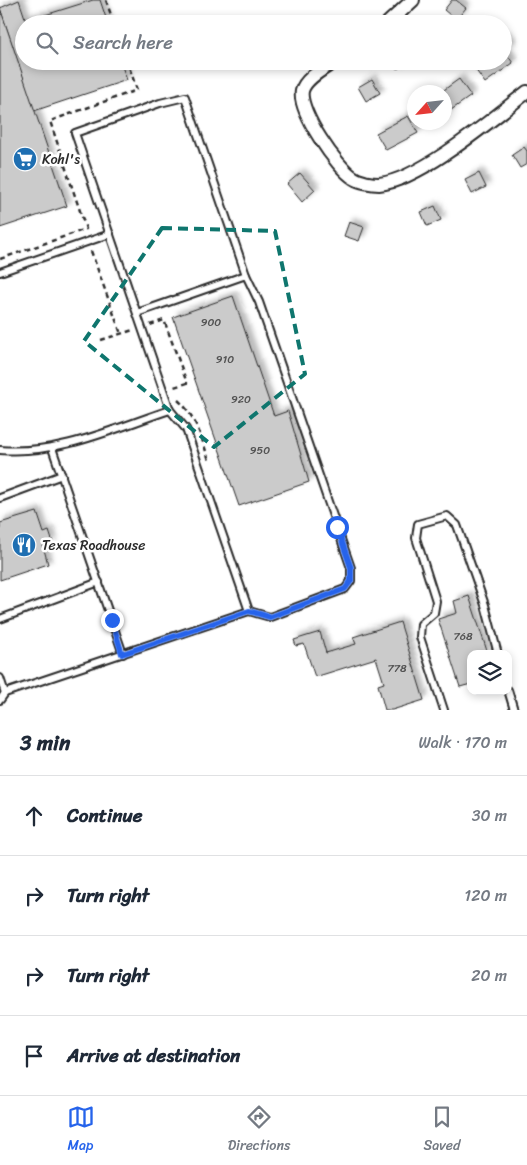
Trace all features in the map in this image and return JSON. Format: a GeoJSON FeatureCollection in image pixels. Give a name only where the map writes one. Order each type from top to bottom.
{"type":"FeatureCollection","features":[{"type":"Feature","properties":{"kind":"street"},"geometry":{"type":"LineString","coordinates":[[397,15],[413,0]]}},
{"type":"Feature","properties":{"kind":"street"},"geometry":{"type":"LineString","coordinates":[[323,70],[302,89],[302,97],[322,141],[335,159],[352,177],[361,181],[379,184],[395,180],[425,166],[475,133],[527,92]]}},
{"type":"Feature","properties":{"kind":"lane"},"geometry":{"type":"LineString","coordinates":[[0,700],[5,693],[249,611],[270,617],[339,592],[345,589],[351,581],[351,568],[259,302],[246,275],[185,97],[160,103],[75,133],[170,410],[186,429],[249,611]]}},
{"type":"Feature","properties":{"kind":"lane"},"geometry":{"type":"LineString","coordinates":[[0,272],[110,234]]}},
{"type":"Feature","properties":{"kind":"lane"},"geometry":{"type":"LineString","coordinates":[[137,313],[246,275]]}},
{"type":"Feature","properties":{"kind":"lane"},"geometry":{"type":"LineString","coordinates":[[0,450],[22,452],[52,448],[170,410]]}},
{"type":"Feature","properties":{"kind":"lane"},"geometry":{"type":"LineString","coordinates":[[52,448],[122,654]]}},
{"type":"Feature","properties":{"kind":"lane"},"geometry":{"type":"LineString","coordinates":[[0,498],[62,475]]}},
{"type":"Feature","properties":{"kind":"lane"},"geometry":{"type":"LineString","coordinates":[[444,710],[420,637],[421,624],[434,614],[436,601],[416,538],[418,524],[447,516],[457,525],[485,606],[497,650]]}},
{"type":"Feature","properties":{"kind":"lane"},"geometry":{"type":"LineString","coordinates":[[0,619],[99,582]]}},
{"type":"Feature","properties":{"kind":"lane"},"geometry":{"type":"LineString","coordinates":[[0,678],[5,693]]}},
{"type":"Feature","properties":{"kind":"lane"},"geometry":{"type":"LineString","coordinates":[[510,695],[514,710]]}},
{"type":"Feature","properties":{"kind":"path"},"geometry":{"type":"LineString","coordinates":[[106,0],[111,15]]}},
{"type":"Feature","properties":{"kind":"path"},"geometry":{"type":"LineString","coordinates":[[0,259],[86,229],[50,121],[137,90],[130,70]]}},
{"type":"Feature","properties":{"kind":"path"},"geometry":{"type":"LineString","coordinates":[[83,230],[122,334]]}},
{"type":"Feature","properties":{"kind":"path"},"geometry":{"type":"LineString","coordinates":[[164,320],[187,383],[174,387],[178,400],[187,408],[198,428],[210,464]]}},
{"type":"Feature","properties":{"kind":"highlighted area"},"geometry":{"type":"Polygon","coordinates":[[[162,228],[275,231],[305,374],[214,447],[84,341],[162,228]]]}},
{"type":"Feature","properties":{"kind":"building"},"geometry":{"type":"Polygon","coordinates":[[[19,0],[24,15],[15,15],[15,53],[0,8],[19,0]]]}},
{"type":"Feature","properties":{"kind":"building"},"geometry":{"type":"Polygon","coordinates":[[[93,0],[100,0],[105,15],[45,15],[93,0]]]}},
{"type":"Feature","properties":{"kind":"building"},"geometry":{"type":"Polygon","coordinates":[[[452,0],[456,0],[466,8],[460,15],[450,15],[444,10],[452,0]]]}},
{"type":"Feature","properties":{"kind":"building","name":"Kohl's"},"geometry":{"type":"Polygon","coordinates":[[[0,8],[15,52],[15,70],[21,70],[67,206],[0,228],[0,8]]]}},
{"type":"Feature","properties":{"kind":"building"},"geometry":{"type":"Polygon","coordinates":[[[20,70],[123,70],[127,80],[34,111],[20,70]]]}},
{"type":"Feature","properties":{"kind":"building"},"geometry":{"type":"Polygon","coordinates":[[[476,70],[503,70],[485,83],[476,70]]]}},
{"type":"Feature","properties":{"kind":"building"},"geometry":{"type":"Polygon","coordinates":[[[372,79],[380,93],[366,101],[358,87],[372,79]]]}},
{"type":"Feature","properties":{"kind":"building"},"geometry":{"type":"Polygon","coordinates":[[[459,79],[471,96],[452,109],[452,85],[459,79]]]}},
{"type":"Feature","properties":{"kind":"building"},"geometry":{"type":"Polygon","coordinates":[[[407,117],[407,130],[416,130],[418,133],[386,150],[376,133],[407,117]]]}},
{"type":"Feature","properties":{"kind":"building"},"geometry":{"type":"Polygon","coordinates":[[[524,147],[527,151],[527,164],[520,168],[512,155],[524,147]]]}},
{"type":"Feature","properties":{"kind":"building"},"geometry":{"type":"Polygon","coordinates":[[[300,173],[315,190],[302,202],[287,184],[300,173]]]}},
{"type":"Feature","properties":{"kind":"building"},"geometry":{"type":"Polygon","coordinates":[[[479,173],[486,187],[472,194],[465,180],[479,173]]]}},
{"type":"Feature","properties":{"kind":"building"},"geometry":{"type":"Polygon","coordinates":[[[435,206],[441,220],[427,226],[421,212],[435,206]]]}},
{"type":"Feature","properties":{"kind":"building"},"geometry":{"type":"Polygon","coordinates":[[[349,222],[364,227],[359,241],[344,236],[349,222]]]}},
{"type":"Feature","properties":{"kind":"building"},"geometry":{"type":"Polygon","coordinates":[[[233,296],[274,416],[288,411],[309,482],[239,506],[173,317],[233,296]]]}},
{"type":"Feature","properties":{"kind":"building","name":"Texas Roadhouse"},"geometry":{"type":"Polygon","coordinates":[[[37,512],[44,533],[49,531],[53,543],[43,546],[48,564],[0,580],[0,523],[37,512]]]}},
{"type":"Feature","properties":{"kind":"building"},"geometry":{"type":"Polygon","coordinates":[[[469,596],[487,650],[467,650],[467,685],[460,687],[438,619],[457,613],[454,601],[469,596]]]}},
{"type":"Feature","properties":{"kind":"building"},"geometry":{"type":"Polygon","coordinates":[[[400,622],[424,700],[392,710],[385,710],[378,685],[384,683],[376,658],[315,677],[304,644],[296,646],[294,640],[320,632],[326,653],[356,644],[353,637],[400,622]]]}},
{"type":"Feature","properties":{"kind":"place","name":"Kohl's"},"geometry":{"type":"Point","coordinates":[25,159]}},
{"type":"Feature","properties":{"kind":"place","name":"Texas Roadhouse"},"geometry":{"type":"Point","coordinates":[24,545]}},
{"type":"Feature","properties":{"kind":"route"},"geometry":{"type":"LineString","coordinates":[[112,620],[122,654],[249,611],[270,617],[345,589],[351,581],[351,568],[337,527]]}}]}
